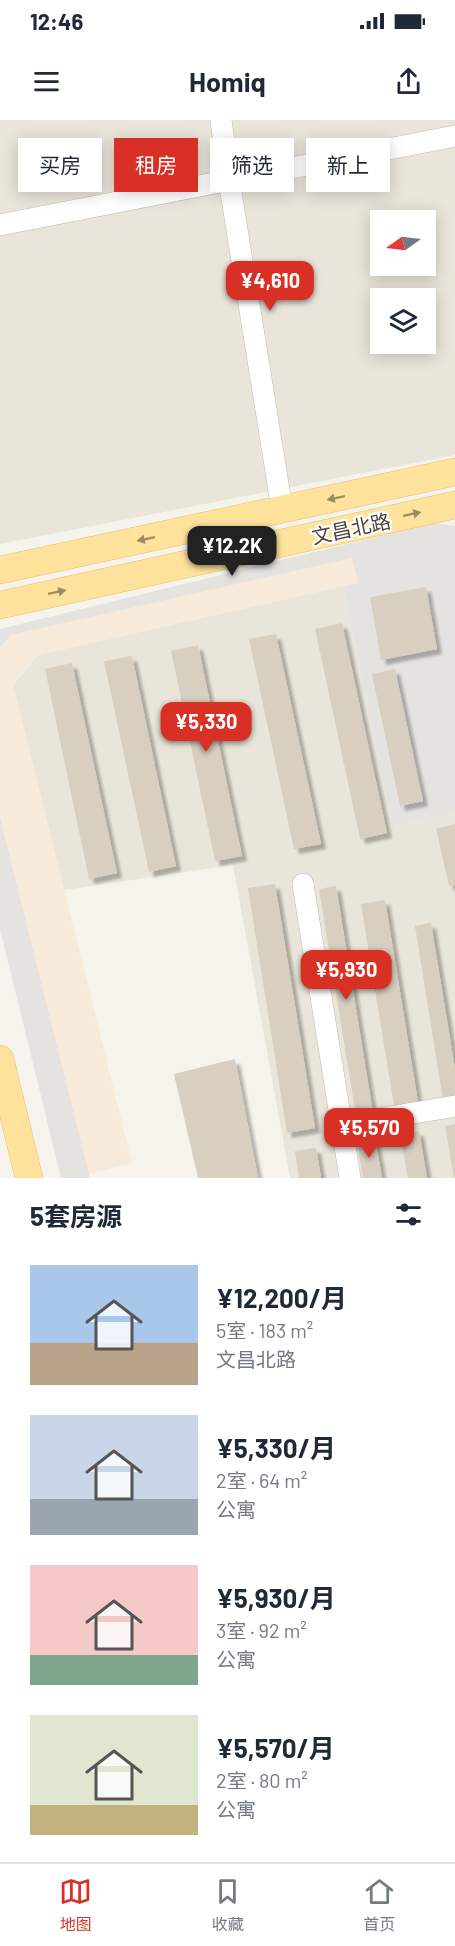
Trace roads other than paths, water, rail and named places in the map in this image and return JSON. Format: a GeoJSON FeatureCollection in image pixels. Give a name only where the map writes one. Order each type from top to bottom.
{"type":"FeatureCollection","features":[{"type":"Feature","properties":{"kind":"main road","name":"文昌北路"},"geometry":{"type":"LineString","coordinates":[[0,570],[455,472]]}},
{"type":"Feature","properties":{"kind":"main road","name":"文昌北路"},"geometry":{"type":"LineString","coordinates":[[0,605],[455,505]]}},
{"type":"Feature","properties":{"kind":"main road"},"geometry":{"type":"LineString","coordinates":[[0,1059],[29,1178]]}},
{"type":"Feature","properties":{"kind":"street"},"geometry":{"type":"LineString","coordinates":[[222,120],[224,138]]}},
{"type":"Feature","properties":{"kind":"street"},"geometry":{"type":"LineString","coordinates":[[294,167],[455,136]]}},
{"type":"Feature","properties":{"kind":"street"},"geometry":{"type":"LineString","coordinates":[[0,225],[210,184]]}},
{"type":"Feature","properties":{"kind":"street"},"geometry":{"type":"LineString","coordinates":[[231,192],[282,509]]}},
{"type":"Feature","properties":{"kind":"street"},"geometry":{"type":"LineString","coordinates":[[303,884],[350,1178]]}},
{"type":"Feature","properties":{"kind":"street"},"geometry":{"type":"LineString","coordinates":[[342,1125],[455,1106]]}}]}
